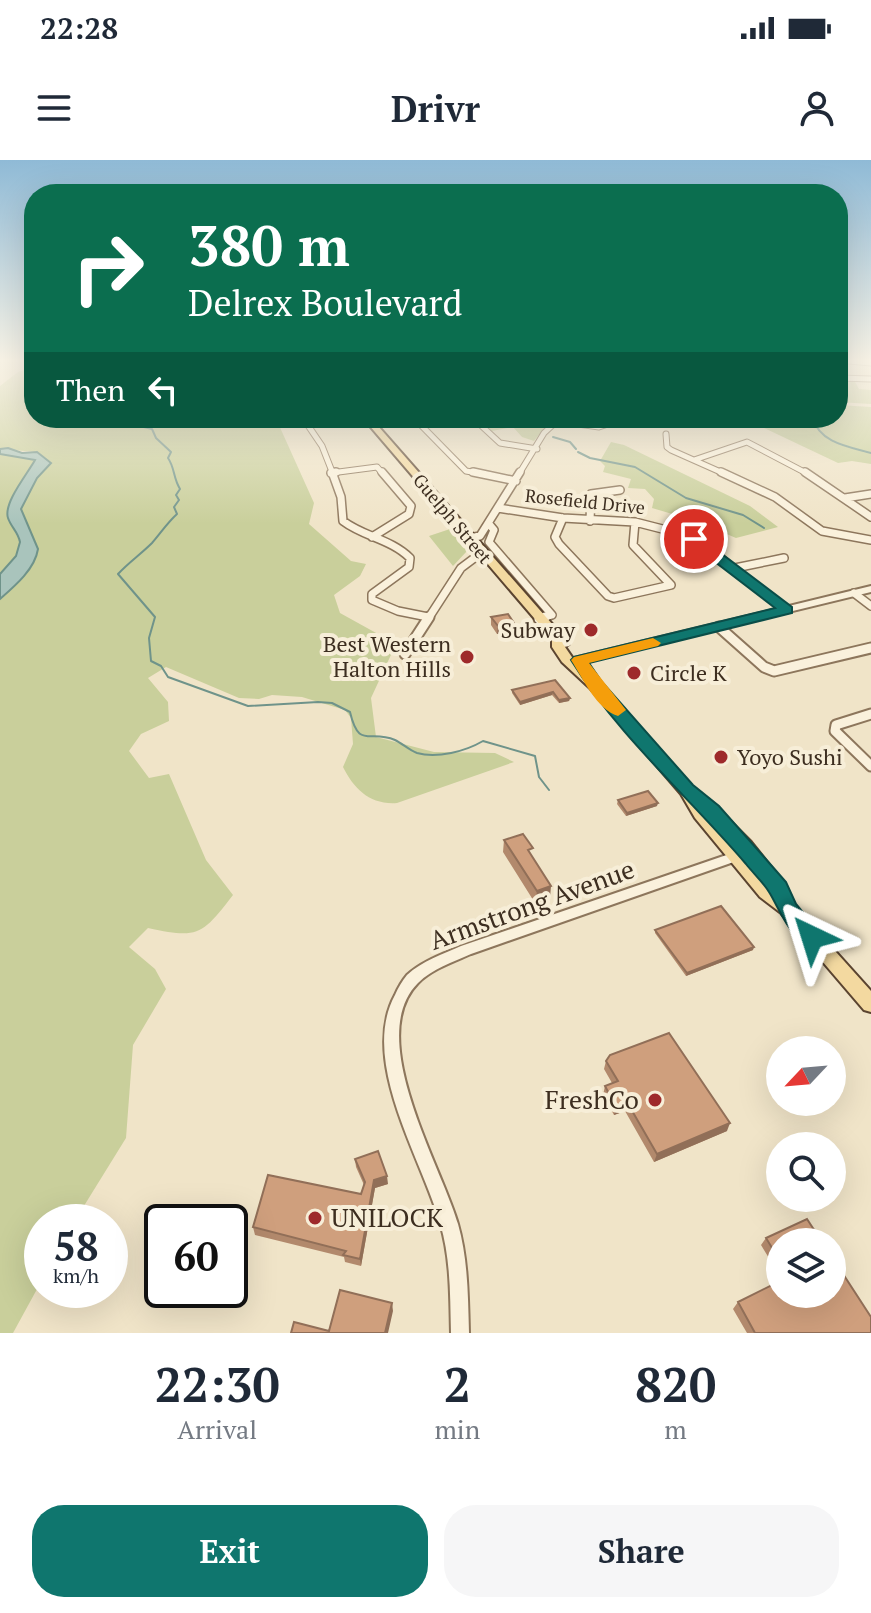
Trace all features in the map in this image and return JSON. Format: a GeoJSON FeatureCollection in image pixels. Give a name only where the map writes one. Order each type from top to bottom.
{"type":"FeatureCollection","features":[{"type":"Feature","properties":{"kind":"main road","name":"Guelph Street"},"geometry":{"type":"LineString","coordinates":[[375,428],[460,529],[485,548],[557,640],[557,647],[575,661],[686,790],[700,814],[743,855],[766,892],[787,908],[871,1004]]}},
{"type":"Feature","properties":{"kind":"street"},"geometry":{"type":"LineString","coordinates":[[311,428],[318,437],[341,497],[343,521],[354,530],[402,550],[410,561],[405,570],[372,594],[372,600],[398,611],[428,617]]}},
{"type":"Feature","properties":{"kind":"street"},"geometry":{"type":"LineString","coordinates":[[424,428],[466,471],[516,481]]}},
{"type":"Feature","properties":{"kind":"street"},"geometry":{"type":"LineString","coordinates":[[484,428],[500,443],[537,449]]}},
{"type":"Feature","properties":{"kind":"street"},"geometry":{"type":"LineString","coordinates":[[469,538],[480,536],[489,524],[549,428]]}},
{"type":"Feature","properties":{"kind":"street"},"geometry":{"type":"LineString","coordinates":[[666,434],[667,447],[775,497],[822,531],[871,540]]}},
{"type":"Feature","properties":{"kind":"street"},"geometry":{"type":"LineString","coordinates":[[694,460],[747,442],[804,472],[871,517]]}},
{"type":"Feature","properties":{"kind":"street"},"geometry":{"type":"LineString","coordinates":[[331,473],[377,467],[411,506],[409,514],[372,537]]}},
{"type":"Feature","properties":{"kind":"street"},"geometry":{"type":"LineString","coordinates":[[590,521],[591,494],[620,490]]}},
{"type":"Feature","properties":{"kind":"street"},"geometry":{"type":"LineString","coordinates":[[845,498],[871,494]]}},
{"type":"Feature","properties":{"kind":"street","name":"Rosefield Drive"},"geometry":{"type":"LineString","coordinates":[[498,508],[590,521],[635,522],[694,539],[786,610]]}},
{"type":"Feature","properties":{"kind":"street"},"geometry":{"type":"LineString","coordinates":[[563,518],[555,537],[559,544],[608,596],[614,598],[671,585],[633,545],[635,522]]}},
{"type":"Feature","properties":{"kind":"street"},"geometry":{"type":"LineString","coordinates":[[460,529],[476,530],[489,524]]}},
{"type":"Feature","properties":{"kind":"street"},"geometry":{"type":"LineString","coordinates":[[405,654],[461,568],[485,548],[494,530],[489,524]]}},
{"type":"Feature","properties":{"kind":"street"},"geometry":{"type":"LineString","coordinates":[[735,568],[784,558]]}},
{"type":"Feature","properties":{"kind":"street"},"geometry":{"type":"LineString","coordinates":[[575,661],[871,589]]}},
{"type":"Feature","properties":{"kind":"street"},"geometry":{"type":"LineString","coordinates":[[854,593],[871,606]]}},
{"type":"Feature","properties":{"kind":"street"},"geometry":{"type":"LineString","coordinates":[[719,627],[764,667],[774,671],[871,648]]}},
{"type":"Feature","properties":{"kind":"street"},"geometry":{"type":"LineString","coordinates":[[871,714],[836,725],[835,731],[871,766]]}},
{"type":"Feature","properties":{"kind":"street","name":"Armstrong Avenue"},"geometry":{"type":"LineString","coordinates":[[460,1333],[459,1281],[450,1225],[399,1088],[390,1047],[392,1013],[408,984],[434,964],[466,950],[743,855]]}},
{"type":"Feature","properties":{"kind":"green space"},"geometry":{"type":"Polygon","coordinates":[[[0,414],[24,414],[24,428],[280,428],[314,503],[309,524],[351,561],[366,564],[360,576],[334,595],[340,613],[396,644],[371,698],[376,737],[434,752],[495,753],[514,762],[397,803],[387,803],[364,794],[343,767],[353,744],[351,718],[345,710],[302,697],[272,695],[259,699],[239,698],[166,667],[148,678],[168,702],[169,721],[141,734],[129,751],[149,778],[169,774],[206,860],[233,895],[214,919],[198,931],[178,933],[148,928],[129,947],[155,969],[166,989],[133,1045],[126,1138],[85,1204],[24,1204],[24,1308],[27,1308],[13,1333],[0,1333],[0,599],[22,579],[38,549],[21,509],[37,478],[51,463],[37,452],[0,449],[0,414]]]}},
{"type":"Feature","properties":{"kind":"green space"},"geometry":{"type":"Polygon","coordinates":[[[848,414],[871,414],[871,464],[852,461],[838,463],[764,428],[848,428],[848,414]]]}},
{"type":"Feature","properties":{"kind":"green space"},"geometry":{"type":"Polygon","coordinates":[[[514,428],[545,428],[534,441],[522,437],[514,428]]]}},
{"type":"Feature","properties":{"kind":"green space"},"geometry":{"type":"Polygon","coordinates":[[[611,442],[624,445],[750,506],[778,527],[736,538],[696,521],[652,508],[654,499],[645,489],[628,488],[631,479],[603,472],[605,466],[600,461],[611,442]]]}},
{"type":"Feature","properties":{"kind":"green space"},"geometry":{"type":"Polygon","coordinates":[[[0,454],[36,459],[8,518],[20,542],[16,556],[0,574],[0,454]]]}},
{"type":"Feature","properties":{"kind":"green space"},"geometry":{"type":"Polygon","coordinates":[[[450,529],[468,550],[453,566],[429,536],[450,529]]]}},
{"type":"Feature","properties":{"kind":"water"},"geometry":{"type":"Polygon","coordinates":[[[8,448],[22,453],[37,452],[51,463],[37,478],[21,509],[38,549],[36,556],[24,577],[0,599],[0,574],[16,556],[20,542],[8,518],[9,504],[35,460],[0,454],[0,449],[8,448]]]}},
{"type":"Feature","properties":{"kind":"building"},"geometry":{"type":"Polygon","coordinates":[[[508,614],[514,623],[498,626],[491,617],[508,614]]]}},
{"type":"Feature","properties":{"kind":"building"},"geometry":{"type":"Polygon","coordinates":[[[555,680],[570,698],[559,700],[553,692],[520,702],[512,690],[555,680]]]}},
{"type":"Feature","properties":{"kind":"building"},"geometry":{"type":"Polygon","coordinates":[[[648,791],[658,803],[627,813],[618,800],[648,791]]]}},
{"type":"Feature","properties":{"kind":"building"},"geometry":{"type":"Polygon","coordinates":[[[523,834],[533,848],[528,850],[551,886],[537,891],[504,840],[523,834]]]}},
{"type":"Feature","properties":{"kind":"building"},"geometry":{"type":"Polygon","coordinates":[[[721,906],[754,947],[687,973],[655,930],[721,906]]]}},
{"type":"Feature","properties":{"kind":"building","name":"FreshCo"},"geometry":{"type":"Polygon","coordinates":[[[669,1033],[730,1123],[657,1154],[627,1102],[616,1107],[605,1086],[618,1081],[606,1061],[610,1055],[669,1033]]]}},
{"type":"Feature","properties":{"kind":"building","name":"UNILOCK"},"geometry":{"type":"Polygon","coordinates":[[[378,1151],[387,1176],[374,1180],[360,1259],[343,1255],[346,1251],[253,1227],[268,1175],[361,1194],[365,1182],[355,1159],[378,1151]]]}},
{"type":"Feature","properties":{"kind":"building"},"geometry":{"type":"Polygon","coordinates":[[[807,1219],[813,1228],[788,1228],[807,1219]]]}},
{"type":"Feature","properties":{"kind":"building"},"geometry":{"type":"Polygon","coordinates":[[[846,1279],[871,1317],[871,1333],[755,1333],[738,1302],[766,1288],[766,1308],[846,1308],[846,1279]]]}},
{"type":"Feature","properties":{"kind":"building","name":"UNILOCK"},"geometry":{"type":"Polygon","coordinates":[[[340,1290],[392,1303],[385,1333],[291,1333],[294,1322],[329,1331],[340,1290]]]}},
{"type":"Feature","properties":{"kind":"waterway"},"geometry":{"type":"LineString","coordinates":[[148,428],[171,452],[168,458],[180,489],[176,495],[179,500],[174,507],[177,514],[152,543],[118,574],[155,617],[149,638],[151,661],[161,666],[168,677],[248,706],[332,703],[350,712],[353,724],[361,735],[386,737],[425,755],[451,753],[483,741],[535,756],[539,777],[549,790]]}},
{"type":"Feature","properties":{"kind":"waterway"},"geometry":{"type":"LineString","coordinates":[[818,428],[828,438],[845,446],[871,453]]}},
{"type":"Feature","properties":{"kind":"waterway"},"geometry":{"type":"LineString","coordinates":[[553,437],[570,442],[576,449]]}},
{"type":"Feature","properties":{"kind":"waterway"},"geometry":{"type":"LineString","coordinates":[[578,452],[590,458],[635,467],[686,498],[743,515],[764,528]]}},
{"type":"Feature","properties":{"kind":"slow traffic"},"geometry":{"type":"LineString","coordinates":[[618,710],[595,685],[579,660],[653,643]]}},
{"type":"Feature","properties":{"kind":"place","name":"Subway"},"geometry":{"type":"Point","coordinates":[591,630]}},
{"type":"Feature","properties":{"kind":"place","name":"Best Western Halton Hills"},"geometry":{"type":"Point","coordinates":[467,657]}},
{"type":"Feature","properties":{"kind":"place","name":"Circle K"},"geometry":{"type":"Point","coordinates":[634,673]}},
{"type":"Feature","properties":{"kind":"place","name":"Yoyo Sushi"},"geometry":{"type":"Point","coordinates":[721,757]}},
{"type":"Feature","properties":{"kind":"place","name":"FreshCo"},"geometry":{"type":"Point","coordinates":[655,1100]}},
{"type":"Feature","properties":{"kind":"place","name":"UNILOCK"},"geometry":{"type":"Point","coordinates":[315,1218]}},
{"type":"Feature","properties":{"kind":"route"},"geometry":{"type":"LineString","coordinates":[[694,539],[786,610],[579,660],[595,685],[686,790],[712,811],[779,888],[787,908],[812,937]]}}]}
